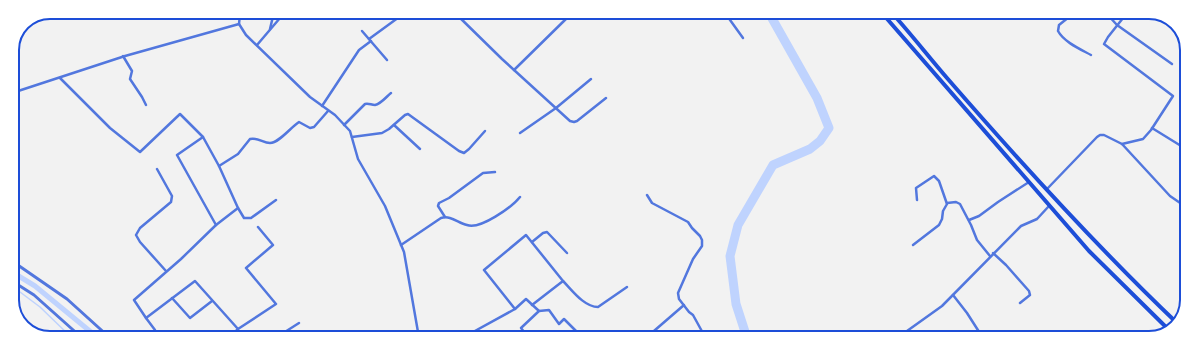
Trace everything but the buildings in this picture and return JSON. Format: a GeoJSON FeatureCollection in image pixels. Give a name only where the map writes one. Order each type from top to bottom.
{"type":"FeatureCollection","features":[{"type":"Feature","properties":{"kind":"highway"},"geometry":{"type":"LineString","coordinates":[[887,19],[1049,206],[1103,265],[1165,327]]}},
{"type":"Feature","properties":{"kind":"highway"},"geometry":{"type":"LineString","coordinates":[[897,19],[971,106],[1098,245],[1173,319]]}},
{"type":"Feature","properties":{"kind":"street"},"geometry":{"type":"LineString","coordinates":[[239,19],[239,24],[246,35],[310,97],[328,110],[350,131],[358,159],[385,206],[401,245],[406,260],[418,331]]}},
{"type":"Feature","properties":{"kind":"street"},"geometry":{"type":"LineString","coordinates":[[269,31],[272,19]]}},
{"type":"Feature","properties":{"kind":"street"},"geometry":{"type":"LineString","coordinates":[[257,45],[279,19]]}},
{"type":"Feature","properties":{"kind":"street"},"geometry":{"type":"LineString","coordinates":[[322,106],[359,50],[397,19]]}},
{"type":"Feature","properties":{"kind":"street"},"geometry":{"type":"LineString","coordinates":[[461,19],[570,121],[577,121],[606,98]]}},
{"type":"Feature","properties":{"kind":"street"},"geometry":{"type":"LineString","coordinates":[[514,70],[566,19]]}},
{"type":"Feature","properties":{"kind":"street"},"geometry":{"type":"LineString","coordinates":[[730,19],[742,38]]}},
{"type":"Feature","properties":{"kind":"street"},"geometry":{"type":"LineString","coordinates":[[1067,19],[1060,25],[1058,31],[1059,34],[1091,55]]}},
{"type":"Feature","properties":{"kind":"street"},"geometry":{"type":"LineString","coordinates":[[1112,19],[1117,25],[1172,64]]}},
{"type":"Feature","properties":{"kind":"street"},"geometry":{"type":"LineString","coordinates":[[1122,19],[1104,44],[1173,96],[1143,139],[1122,144]]}},
{"type":"Feature","properties":{"kind":"street"},"geometry":{"type":"LineString","coordinates":[[19,92],[123,56],[239,24]]}},
{"type":"Feature","properties":{"kind":"street"},"geometry":{"type":"LineString","coordinates":[[362,31],[386,60]]}},
{"type":"Feature","properties":{"kind":"street"},"geometry":{"type":"LineString","coordinates":[[123,56],[132,71],[130,79],[146,105]]}},
{"type":"Feature","properties":{"kind":"street"},"geometry":{"type":"LineString","coordinates":[[60,78],[110,128],[140,152],[180,114],[203,137],[244,218],[251,218],[276,200]]}},
{"type":"Feature","properties":{"kind":"street"},"geometry":{"type":"LineString","coordinates":[[520,133],[556,108],[591,79]]}},
{"type":"Feature","properties":{"kind":"street"},"geometry":{"type":"LineString","coordinates":[[344,125],[365,104],[378,104],[391,93]]}},
{"type":"Feature","properties":{"kind":"street"},"geometry":{"type":"LineString","coordinates":[[219,166],[238,154],[250,139],[253,138],[268,143],[272,142],[282,137],[299,122],[310,128],[314,128],[328,110]]}},
{"type":"Feature","properties":{"kind":"street"},"geometry":{"type":"LineString","coordinates":[[352,137],[382,133],[406,115],[412,116],[459,151],[464,152],[470,149],[485,131]]}},
{"type":"Feature","properties":{"kind":"street"},"geometry":{"type":"LineString","coordinates":[[394,125],[420,149]]}},
{"type":"Feature","properties":{"kind":"street"},"geometry":{"type":"LineString","coordinates":[[1152,128],[1180,145]]}},
{"type":"Feature","properties":{"kind":"street"},"geometry":{"type":"LineString","coordinates":[[1047,189],[1100,135],[1110,137],[1122,144],[1170,196],[1180,203]]}},
{"type":"Feature","properties":{"kind":"street"},"geometry":{"type":"LineString","coordinates":[[203,137],[177,155],[216,225]]}},
{"type":"Feature","properties":{"kind":"street"},"geometry":{"type":"LineString","coordinates":[[157,169],[172,196],[171,202],[140,228],[136,235],[140,242],[166,271]]}},
{"type":"Feature","properties":{"kind":"street"},"geometry":{"type":"LineString","coordinates":[[494,172],[483,173],[449,198],[439,203],[438,206],[445,216],[469,226],[474,226],[497,216],[514,204],[520,197]]}},
{"type":"Feature","properties":{"kind":"street"},"geometry":{"type":"LineString","coordinates":[[913,245],[939,225],[943,213],[947,207],[939,181],[934,176],[916,188],[917,200]]}},
{"type":"Feature","properties":{"kind":"street"},"geometry":{"type":"LineString","coordinates":[[969,220],[979,216],[1029,182]]}},
{"type":"Feature","properties":{"kind":"street"},"geometry":{"type":"LineString","coordinates":[[647,195],[652,203],[688,222],[702,240],[702,246],[693,259],[678,293],[679,299],[693,315],[702,331]]}},
{"type":"Feature","properties":{"kind":"street"},"geometry":{"type":"LineString","coordinates":[[947,203],[956,202],[960,204],[969,220],[977,240],[990,256]]}},
{"type":"Feature","properties":{"kind":"street"},"geometry":{"type":"LineString","coordinates":[[907,331],[942,306],[1021,226],[1037,219],[1049,206]]}},
{"type":"Feature","properties":{"kind":"street"},"geometry":{"type":"LineString","coordinates":[[155,331],[156,330],[134,300],[216,225],[238,208]]}},
{"type":"Feature","properties":{"kind":"street"},"geometry":{"type":"LineString","coordinates":[[401,245],[445,216]]}},
{"type":"Feature","properties":{"kind":"street"},"geometry":{"type":"LineString","coordinates":[[146,318],[195,281],[238,329],[276,304],[246,268],[273,246],[258,227]]}},
{"type":"Feature","properties":{"kind":"street"},"geometry":{"type":"LineString","coordinates":[[532,242],[546,232],[567,253]]}},
{"type":"Feature","properties":{"kind":"street"},"geometry":{"type":"LineString","coordinates":[[515,309],[484,270],[526,235],[563,281],[584,302],[598,307],[627,287]]}},
{"type":"Feature","properties":{"kind":"street"},"geometry":{"type":"LineString","coordinates":[[993,253],[1029,291],[1030,295],[1020,303]]}},
{"type":"Feature","properties":{"kind":"street"},"geometry":{"type":"LineString","coordinates":[[19,266],[67,298],[103,331]]}},
{"type":"Feature","properties":{"kind":"street"},"geometry":{"type":"LineString","coordinates":[[532,305],[563,281]]}},
{"type":"Feature","properties":{"kind":"street"},"geometry":{"type":"LineString","coordinates":[[19,285],[34,295],[74,331]]}},
{"type":"Feature","properties":{"kind":"street"},"geometry":{"type":"LineString","coordinates":[[953,295],[979,331]]}},
{"type":"Feature","properties":{"kind":"street"},"geometry":{"type":"LineString","coordinates":[[172,298],[190,318],[212,300]]}},
{"type":"Feature","properties":{"kind":"street"},"geometry":{"type":"LineString","coordinates":[[475,331],[515,309],[526,299],[539,311]]}},
{"type":"Feature","properties":{"kind":"street"},"geometry":{"type":"LineString","coordinates":[[654,331],[684,305]]}},
{"type":"Feature","properties":{"kind":"street"},"geometry":{"type":"LineString","coordinates":[[523,331],[521,328],[539,311],[549,310],[559,324],[564,319],[576,331]]}},
{"type":"Feature","properties":{"kind":"street"},"geometry":{"type":"LineString","coordinates":[[286,331],[299,323]]}},
{"type":"Feature","properties":{"kind":"waterway"},"geometry":{"type":"LineString","coordinates":[[745,331],[736,304],[730,256],[738,225],[773,165],[810,149],[820,141],[829,128],[817,98],[772,19]]}},
{"type":"Feature","properties":{"kind":"waterway"},"geometry":{"type":"LineString","coordinates":[[19,276],[35,286],[90,331]]}},
{"type":"Feature","properties":{"kind":"waterway"},"geometry":{"type":"LineString","coordinates":[[19,291],[40,307],[65,331]]}}]}
